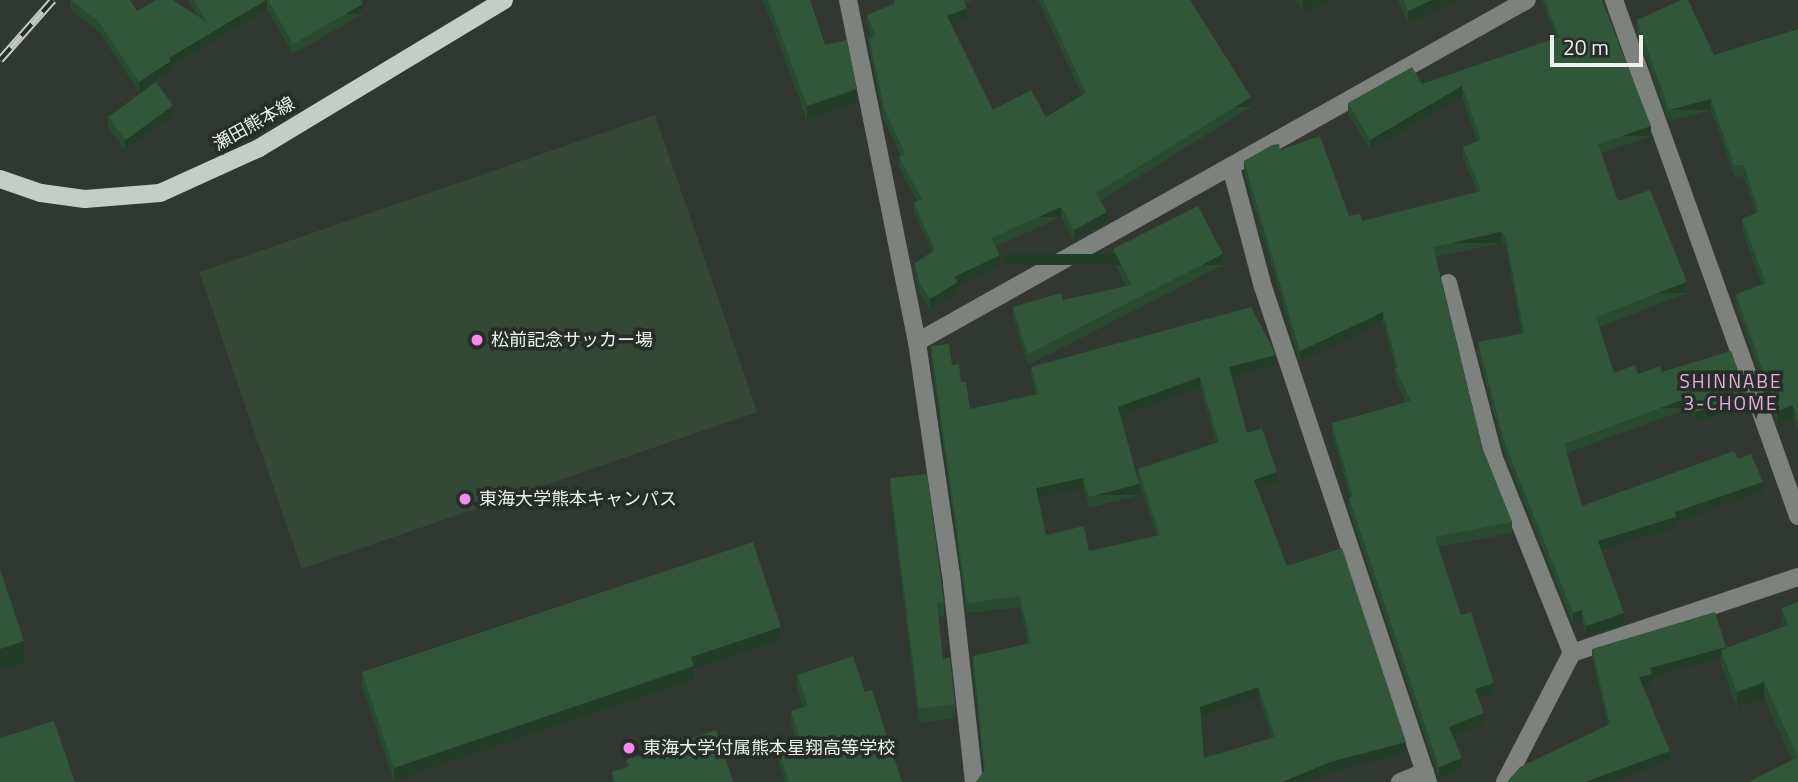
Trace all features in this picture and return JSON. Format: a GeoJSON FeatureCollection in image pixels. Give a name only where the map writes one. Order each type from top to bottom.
{"type":"FeatureCollection","features":[{"type":"Feature","properties":{"kind":"main road","name":"瀬田熊本線"},"geometry":{"type":"LineString","coordinates":[[0,179],[41,193],[85,199],[160,192],[259,148],[504,0]]}},
{"type":"Feature","properties":{"kind":"street"},"geometry":{"type":"LineString","coordinates":[[848,0],[917,342],[951,574],[974,782]]}},
{"type":"Feature","properties":{"kind":"street"},"geometry":{"type":"LineString","coordinates":[[917,342],[1527,0]]}},
{"type":"Feature","properties":{"kind":"street"},"geometry":{"type":"LineString","coordinates":[[1614,0],[1798,516]]}},
{"type":"Feature","properties":{"kind":"street"},"geometry":{"type":"LineString","coordinates":[[1231,167],[1263,287],[1427,777],[1400,782]]}},
{"type":"Feature","properties":{"kind":"street"},"geometry":{"type":"LineString","coordinates":[[1448,283],[1494,458],[1572,653]]}},
{"type":"Feature","properties":{"kind":"street"},"geometry":{"type":"LineString","coordinates":[[1505,782],[1572,653],[1798,577]]}},
{"type":"Feature","properties":{"kind":"green space","name":"松前記念サッカー場"},"geometry":{"type":"Polygon","coordinates":[[[655,115],[757,412],[301,569],[199,272],[655,115]]]}},
{"type":"Feature","properties":{"kind":"building"},"geometry":{"type":"Polygon","coordinates":[[[71,0],[130,0],[137,11],[156,0],[173,0],[208,23],[193,0],[266,0],[169,58],[171,61],[139,82],[99,22],[71,0]]]}},
{"type":"Feature","properties":{"kind":"building"},"geometry":{"type":"Polygon","coordinates":[[[268,0],[360,0],[363,4],[293,44],[268,0]]]}},
{"type":"Feature","properties":{"kind":"building"},"geometry":{"type":"Polygon","coordinates":[[[768,0],[810,0],[825,45],[847,40],[857,89],[807,106],[768,0]]]}},
{"type":"Feature","properties":{"kind":"building"},"geometry":{"type":"Polygon","coordinates":[[[895,0],[964,0],[967,8],[947,16],[993,110],[1031,90],[1046,117],[1086,93],[1043,0],[1190,0],[1251,97],[1096,193],[1107,212],[1074,230],[1061,207],[991,238],[1000,255],[954,277],[958,282],[930,299],[919,282],[915,263],[935,250],[914,203],[922,199],[899,157],[905,154],[884,108],[869,37],[876,36],[867,15],[894,4],[895,0]]]}},
{"type":"Feature","properties":{"kind":"building"},"geometry":{"type":"Polygon","coordinates":[[[1404,0],[1432,0],[1408,11],[1404,0]]]}},
{"type":"Feature","properties":{"kind":"building"},"geometry":{"type":"Polygon","coordinates":[[[1545,0],[1602,0],[1651,126],[1598,144],[1618,201],[1650,190],[1687,282],[1596,317],[1614,373],[1635,365],[1638,374],[1660,366],[1662,372],[1731,351],[1747,395],[1695,412],[1690,397],[1564,444],[1582,506],[1734,451],[1738,459],[1751,454],[1763,482],[1675,512],[1676,517],[1598,541],[1624,613],[1586,626],[1582,610],[1573,613],[1505,444],[1478,342],[1524,333],[1506,237],[1501,232],[1433,247],[1483,450],[1512,522],[1435,537],[1461,615],[1471,612],[1494,683],[1475,689],[1484,713],[1449,727],[1462,758],[1439,767],[1349,498],[1353,497],[1332,423],[1411,401],[1395,368],[1398,368],[1383,312],[1300,351],[1244,161],[1272,145],[1279,144],[1280,150],[1320,136],[1349,216],[1360,214],[1362,221],[1481,191],[1463,147],[1481,140],[1462,86],[1370,140],[1348,103],[1412,67],[1422,84],[1559,37],[1545,0]]]}},
{"type":"Feature","properties":{"kind":"building"},"geometry":{"type":"Polygon","coordinates":[[[1681,0],[1688,0],[1714,55],[1798,29],[1798,421],[1793,405],[1777,411],[1736,294],[1766,283],[1742,219],[1759,212],[1744,165],[1734,165],[1711,99],[1669,110],[1637,20],[1681,0]]]}},
{"type":"Feature","properties":{"kind":"building"},"geometry":{"type":"Polygon","coordinates":[[[156,82],[173,105],[125,140],[108,117],[156,82]]]}},
{"type":"Feature","properties":{"kind":"building"},"geometry":{"type":"Polygon","coordinates":[[[1198,206],[1223,254],[1028,354],[1013,307],[1061,293],[1063,300],[1132,285],[1113,249],[1198,206]]]}},
{"type":"Feature","properties":{"kind":"building"},"geometry":{"type":"Polygon","coordinates":[[[1251,307],[1276,355],[1229,367],[1247,433],[1262,428],[1277,472],[1254,480],[1287,566],[1342,548],[1406,742],[1330,762],[1282,782],[976,782],[985,770],[973,656],[1031,643],[1020,596],[967,603],[931,346],[949,344],[952,365],[959,364],[961,382],[966,382],[970,409],[1039,394],[1031,367],[1251,307]],[[1200,377],[1118,407],[1139,484],[1089,497],[1083,478],[1036,488],[1046,535],[1084,526],[1089,551],[1160,535],[1138,469],[1219,442],[1200,377]],[[1259,687],[1200,707],[1204,758],[1275,737],[1259,687]]]}},
{"type":"Feature","properties":{"kind":"building"},"geometry":{"type":"Polygon","coordinates":[[[927,474],[944,602],[937,603],[943,659],[950,657],[955,704],[919,709],[890,478],[927,474]]]}},
{"type":"Feature","properties":{"kind":"building"},"geometry":{"type":"Polygon","coordinates":[[[753,542],[781,627],[691,657],[694,666],[394,768],[362,672],[753,542]]]}},
{"type":"Feature","properties":{"kind":"building"},"geometry":{"type":"Polygon","coordinates":[[[0,569],[24,641],[0,649],[0,569]]]}},
{"type":"Feature","properties":{"kind":"building"},"geometry":{"type":"Polygon","coordinates":[[[1798,602],[1798,757],[1764,682],[1737,692],[1721,650],[1788,625],[1782,608],[1798,602]]]}},
{"type":"Feature","properties":{"kind":"building"},"geometry":{"type":"Polygon","coordinates":[[[1715,612],[1726,647],[1650,668],[1652,674],[1639,677],[1670,751],[1585,782],[1507,782],[1520,767],[1610,724],[1592,649],[1715,612]]]}},
{"type":"Feature","properties":{"kind":"building"},"geometry":{"type":"Polygon","coordinates":[[[853,656],[865,692],[872,690],[902,782],[789,782],[779,751],[801,744],[791,711],[808,706],[797,675],[853,656]]]}},
{"type":"Feature","properties":{"kind":"building"},"geometry":{"type":"Polygon","coordinates":[[[54,721],[75,782],[0,782],[0,738],[54,721]]]}},
{"type":"Feature","properties":{"kind":"building"},"geometry":{"type":"Polygon","coordinates":[[[716,730],[733,781],[615,782],[612,772],[630,766],[626,760],[716,730]]]}},
{"type":"Feature","properties":{"kind":"building"},"geometry":{"type":"Polygon","coordinates":[[[1798,757],[1798,782],[1748,782],[1798,757]]]}},
{"type":"Feature","properties":{"kind":"railway"},"geometry":{"type":"LineString","coordinates":[[0,60],[53,0]]}},
{"type":"Feature","properties":{"kind":"place","name":"松前記念サッカー場"},"geometry":{"type":"Point","coordinates":[477,340]}},
{"type":"Feature","properties":{"kind":"place","name":"東海大学熊本キャンパス"},"geometry":{"type":"Point","coordinates":[465,499]}},
{"type":"Feature","properties":{"kind":"place","name":"東海大学付属熊本星翔高等学校"},"geometry":{"type":"Point","coordinates":[629,748]}},
{"type":"Feature","properties":{"kind":"district","name":"SHINNABE 3-CHOME"},"geometry":{"type":"Point","coordinates":[1731,392]}}]}
